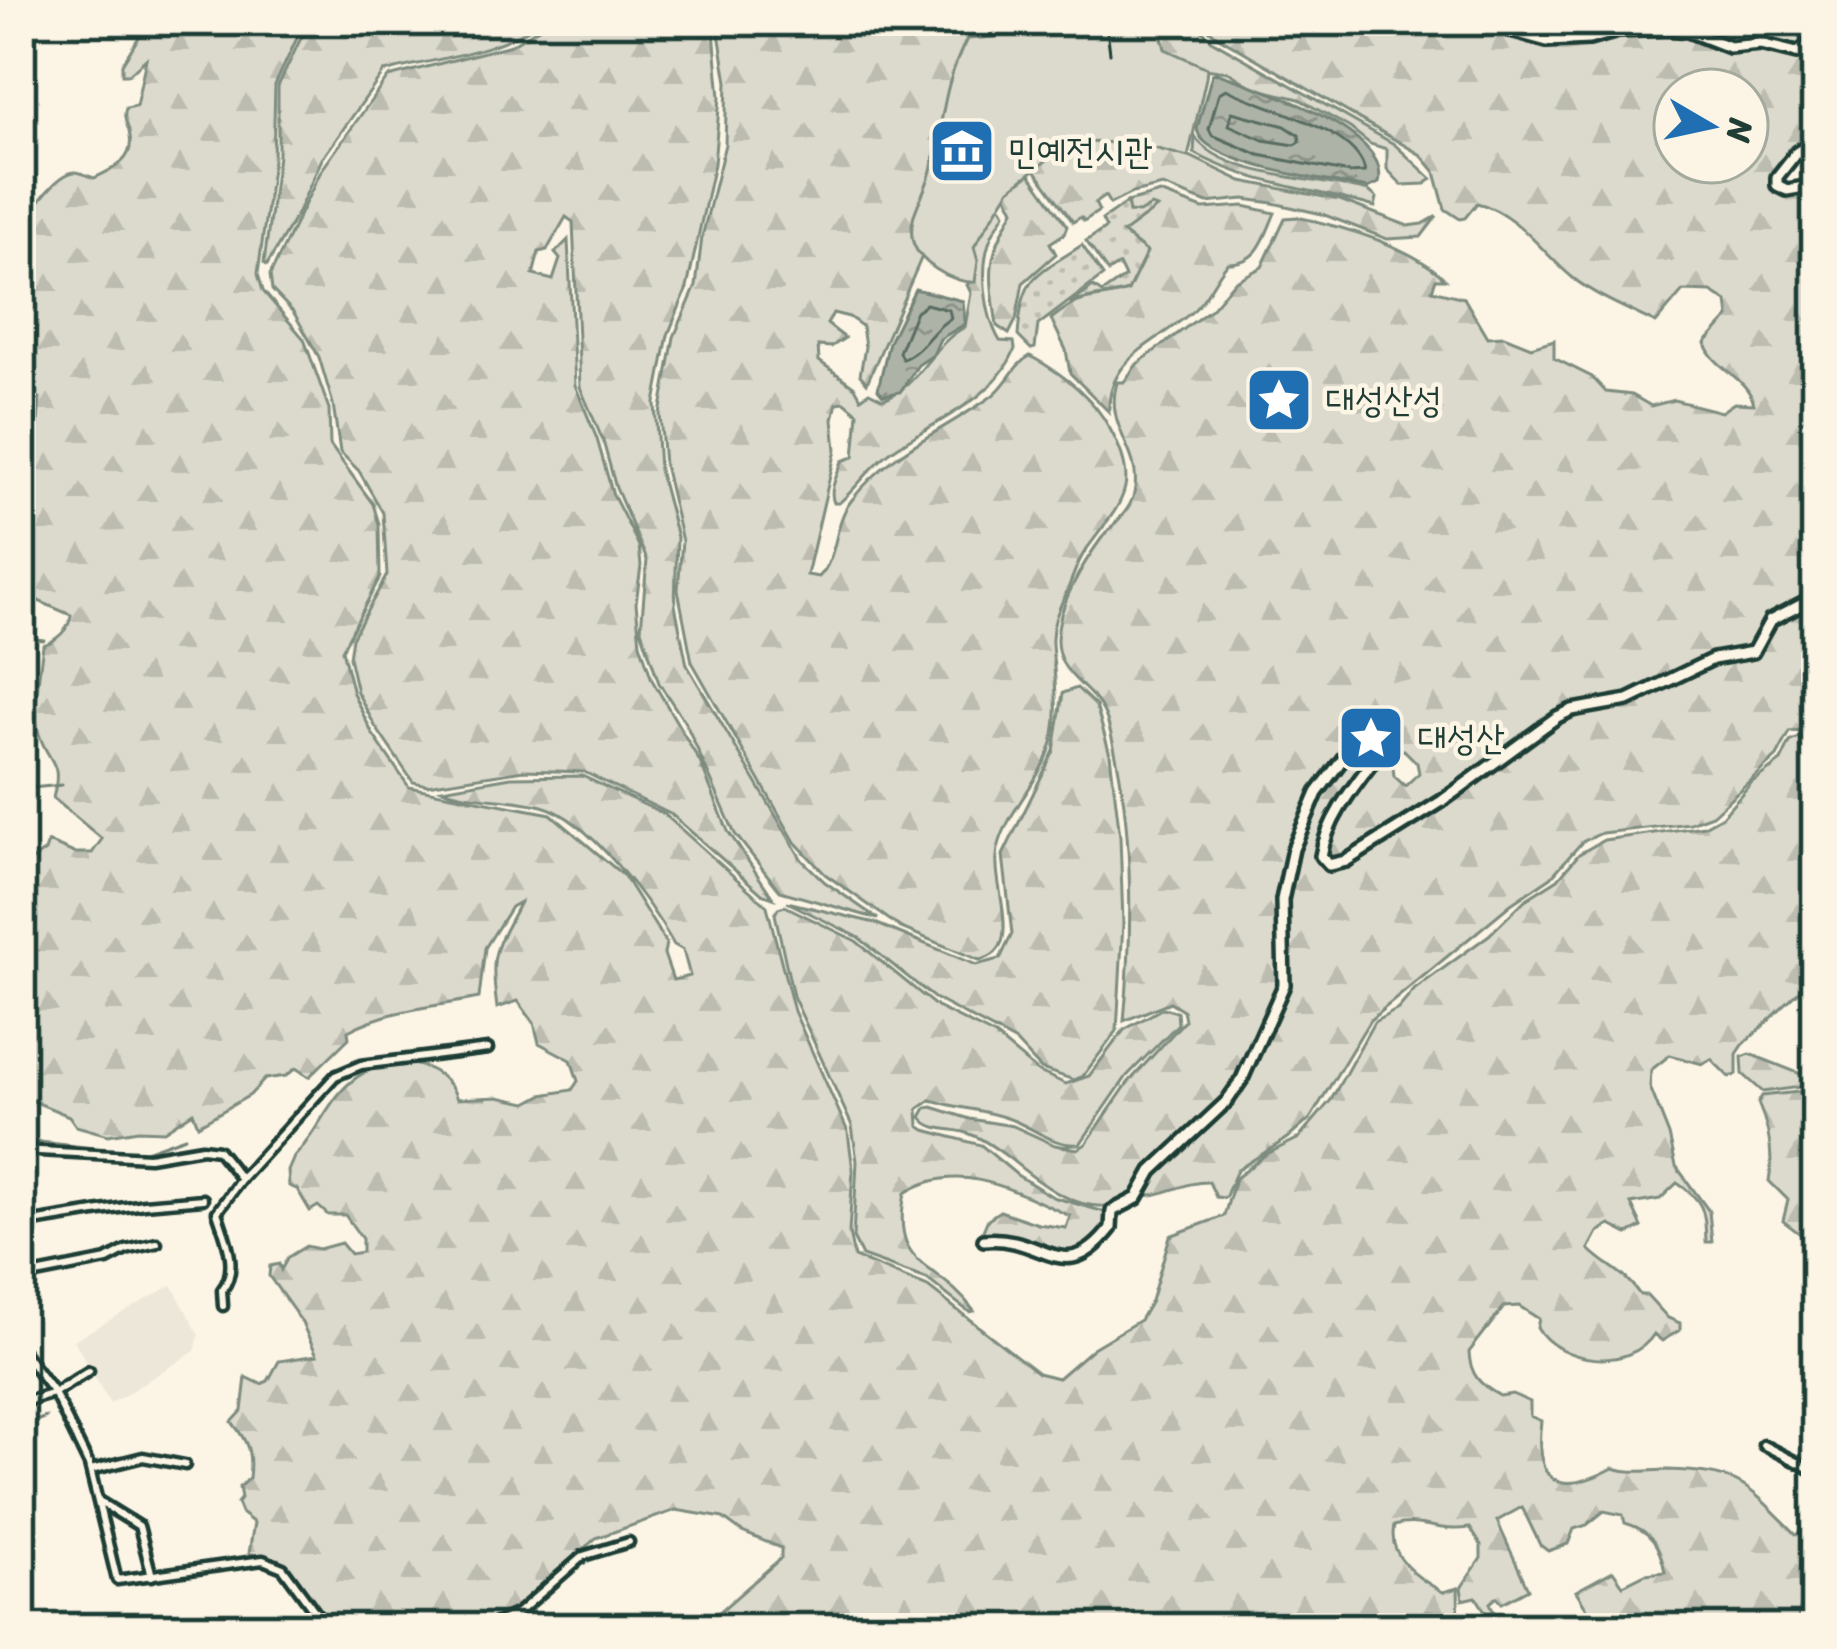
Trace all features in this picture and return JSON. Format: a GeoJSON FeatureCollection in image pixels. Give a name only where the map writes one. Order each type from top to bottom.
{"type":"FeatureCollection","features":[{"type":"Feature","properties":{"kind":"street"},"geometry":{"type":"LineString","coordinates":[[1504,21],[1511,31],[1547,41],[1670,29],[1729,47],[1760,44],[1797,53],[1805,50],[1811,44],[1810,34],[1788,21]]}},
{"type":"Feature","properties":{"kind":"street"},"geometry":{"type":"LineString","coordinates":[[1816,140],[1796,153],[1777,177],[1777,184],[1786,190],[1816,185]]}},
{"type":"Feature","properties":{"kind":"street"},"geometry":{"type":"LineString","coordinates":[[984,1240],[1012,1240],[1067,1260],[1088,1252],[1111,1228],[1112,1211],[1137,1198],[1153,1171],[1227,1101],[1242,1079],[1284,985],[1282,900],[1293,849],[1317,793],[1365,729],[1382,724],[1389,730],[1389,740],[1349,793],[1324,840],[1321,856],[1329,865],[1346,860],[1442,801],[1557,717],[1628,700],[1713,659],[1753,652],[1770,621],[1816,598]]}},
{"type":"Feature","properties":{"kind":"street"},"geometry":{"type":"LineString","coordinates":[[223,1306],[222,1290],[232,1267],[218,1213],[220,1203],[334,1076],[361,1065],[488,1049]]}},
{"type":"Feature","properties":{"kind":"street"},"geometry":{"type":"LineString","coordinates":[[21,1150],[149,1157],[211,1148],[225,1157],[241,1179]]}},
{"type":"Feature","properties":{"kind":"street"},"geometry":{"type":"LineString","coordinates":[[21,1224],[203,1199]]}},
{"type":"Feature","properties":{"kind":"street"},"geometry":{"type":"LineString","coordinates":[[21,1277],[107,1260],[157,1243]]}},
{"type":"Feature","properties":{"kind":"street"},"geometry":{"type":"LineString","coordinates":[[21,1349],[54,1393],[91,1470],[117,1580],[262,1560],[284,1568],[326,1628]]}},
{"type":"Feature","properties":{"kind":"street"},"geometry":{"type":"LineString","coordinates":[[21,1403],[54,1393],[89,1371]]}},
{"type":"Feature","properties":{"kind":"street"},"geometry":{"type":"LineString","coordinates":[[1763,1445],[1816,1472]]}},
{"type":"Feature","properties":{"kind":"street"},"geometry":{"type":"LineString","coordinates":[[91,1470],[143,1457],[185,1466]]}},
{"type":"Feature","properties":{"kind":"street"},"geometry":{"type":"LineString","coordinates":[[100,1502],[139,1526],[152,1577]]}},
{"type":"Feature","properties":{"kind":"street"},"geometry":{"type":"LineString","coordinates":[[485,1628],[518,1613],[583,1556],[629,1542]]}},
{"type":"Feature","properties":{"kind":"shaded area"},"geometry":{"type":"Polygon","coordinates":[[[172,1285],[199,1335],[195,1351],[110,1404],[74,1340],[172,1285]]]}},
{"type":"Feature","properties":{"kind":"green space"},"geometry":{"type":"Polygon","coordinates":[[[137,21],[305,21],[275,85],[273,160],[258,274],[263,291],[304,339],[329,409],[330,445],[373,504],[379,524],[380,577],[342,650],[353,693],[372,733],[409,787],[551,814],[624,876],[666,943],[664,954],[673,980],[690,976],[683,950],[674,945],[617,865],[579,827],[542,806],[442,789],[511,777],[582,776],[664,814],[767,906],[794,1011],[848,1132],[853,1170],[849,1233],[854,1257],[928,1287],[1038,1373],[1058,1378],[1093,1348],[1140,1320],[1151,1301],[1170,1236],[1224,1216],[1235,1179],[1265,1155],[1299,1138],[1331,1100],[1374,1022],[1398,1009],[1415,989],[1558,879],[1579,854],[1604,840],[1704,826],[1722,816],[1752,782],[1781,761],[1790,742],[1799,738],[1816,745],[1816,989],[1800,991],[1743,1045],[1737,1054],[1737,1075],[1729,1077],[1711,1059],[1702,1064],[1670,1055],[1651,1070],[1650,1087],[1676,1166],[1709,1211],[1712,1242],[1706,1242],[1698,1201],[1677,1183],[1660,1199],[1631,1204],[1642,1227],[1628,1234],[1610,1225],[1598,1232],[1589,1249],[1668,1318],[1680,1323],[1680,1330],[1662,1341],[1654,1334],[1629,1354],[1594,1359],[1561,1349],[1537,1327],[1539,1319],[1519,1306],[1504,1307],[1469,1352],[1477,1379],[1487,1388],[1530,1402],[1530,1416],[1541,1421],[1541,1459],[1554,1479],[1578,1482],[1613,1468],[1712,1474],[1741,1484],[1796,1534],[1811,1514],[1816,1522],[1816,1546],[1797,1622],[1771,1628],[1572,1628],[1589,1612],[1576,1591],[1613,1571],[1623,1585],[1645,1574],[1665,1572],[1660,1554],[1653,1540],[1625,1523],[1623,1515],[1604,1511],[1574,1529],[1568,1544],[1548,1551],[1540,1545],[1522,1507],[1497,1521],[1528,1589],[1502,1603],[1497,1597],[1490,1603],[1510,1628],[1496,1628],[1476,1597],[1463,1600],[1461,1588],[1481,1558],[1481,1545],[1470,1528],[1413,1524],[1394,1526],[1395,1548],[1406,1566],[1424,1581],[1443,1592],[1458,1588],[1459,1628],[701,1628],[781,1558],[781,1548],[742,1532],[723,1518],[676,1510],[596,1538],[523,1603],[474,1628],[331,1628],[286,1566],[249,1553],[254,1523],[237,1503],[239,1487],[249,1478],[249,1454],[232,1422],[242,1411],[246,1377],[261,1384],[268,1381],[279,1361],[317,1355],[301,1321],[269,1276],[270,1266],[279,1264],[281,1270],[288,1257],[306,1246],[319,1249],[341,1243],[350,1254],[362,1252],[362,1239],[345,1215],[328,1215],[318,1206],[310,1211],[297,1189],[289,1186],[294,1157],[344,1089],[380,1067],[411,1064],[426,1068],[450,1085],[457,1099],[498,1097],[527,1103],[572,1090],[578,1081],[571,1060],[539,1043],[534,1023],[518,1001],[497,1008],[496,951],[520,902],[511,907],[485,948],[479,998],[396,1013],[348,1031],[349,1038],[309,1077],[296,1068],[286,1076],[265,1079],[250,1095],[198,1125],[193,1112],[164,1131],[108,1135],[76,1126],[69,1116],[21,1096],[21,921],[30,918],[27,902],[21,901],[21,868],[45,851],[48,842],[74,853],[92,853],[102,839],[53,798],[56,769],[37,726],[43,645],[61,634],[71,615],[21,598],[21,458],[37,435],[40,398],[21,394],[21,232],[51,187],[67,174],[94,178],[120,164],[129,152],[125,113],[126,108],[136,106],[146,59],[129,74],[122,74],[122,64],[144,29],[137,21]]]}},
{"type":"Feature","properties":{"kind":"green space"},"geometry":{"type":"Polygon","coordinates":[[[309,21],[541,21],[486,48],[384,72],[322,159],[267,265],[278,156],[278,86],[309,21]]]}},
{"type":"Feature","properties":{"kind":"green space"},"geometry":{"type":"Polygon","coordinates":[[[550,21],[713,21],[720,97],[714,164],[687,288],[668,335],[655,403],[659,470],[677,537],[675,605],[687,665],[802,860],[878,919],[780,891],[735,834],[686,724],[659,683],[641,629],[647,560],[580,387],[573,222],[566,217],[547,250],[539,252],[533,275],[553,280],[560,259],[555,253],[568,240],[575,385],[613,495],[639,546],[640,643],[652,680],[700,762],[728,831],[773,898],[762,894],[672,815],[584,772],[524,770],[427,785],[413,782],[357,692],[349,657],[352,638],[387,575],[383,513],[359,471],[340,452],[319,357],[294,313],[272,290],[270,275],[321,171],[388,77],[511,45],[550,21]]]}},
{"type":"Feature","properties":{"kind":"green space"},"geometry":{"type":"Polygon","coordinates":[[[717,21],[1006,21],[923,254],[867,383],[860,375],[865,347],[862,326],[833,313],[827,324],[845,338],[831,347],[818,346],[819,361],[855,387],[861,398],[869,392],[883,399],[896,393],[965,327],[971,293],[967,285],[974,277],[972,249],[999,202],[1005,213],[987,249],[985,291],[1000,341],[1014,342],[1015,349],[993,383],[978,396],[893,450],[834,503],[833,487],[842,461],[854,457],[858,413],[845,402],[837,403],[833,419],[836,450],[807,575],[819,577],[825,569],[845,510],[866,484],[899,455],[992,396],[1030,356],[1086,396],[1120,449],[1126,481],[1123,494],[1080,560],[1054,623],[1053,739],[998,849],[1004,931],[993,954],[979,960],[901,928],[825,874],[795,842],[692,662],[678,590],[682,541],[664,465],[660,414],[674,337],[696,286],[702,237],[725,144],[727,82],[717,21]]]}},
{"type":"Feature","properties":{"kind":"green space"},"geometry":{"type":"Polygon","coordinates":[[[1003,21],[1148,21],[1161,33],[1165,49],[1207,68],[1206,78],[1188,157],[1135,143],[1070,142],[1010,189],[974,247],[975,282],[966,282],[936,269],[920,254],[912,237],[913,221],[930,174],[948,90],[967,39],[995,37],[1003,21]]]}},
{"type":"Feature","properties":{"kind":"green space"},"geometry":{"type":"Polygon","coordinates":[[[1145,21],[1193,21],[1213,41],[1394,144],[1432,179],[1402,185],[1387,169],[1387,149],[1370,144],[1299,99],[1254,88],[1228,72],[1204,69],[1164,49],[1145,21]]]}},
{"type":"Feature","properties":{"kind":"green space"},"geometry":{"type":"Polygon","coordinates":[[[1199,21],[1500,21],[1541,43],[1675,32],[1723,49],[1760,48],[1796,56],[1810,50],[1815,41],[1794,21],[1816,21],[1816,137],[1791,155],[1772,178],[1773,187],[1783,196],[1816,191],[1816,594],[1767,619],[1751,647],[1723,652],[1637,693],[1566,709],[1447,794],[1379,832],[1343,860],[1328,861],[1324,856],[1340,815],[1377,765],[1388,756],[1392,759],[1394,776],[1405,786],[1419,773],[1417,763],[1404,750],[1397,752],[1390,746],[1387,721],[1372,720],[1325,777],[1289,848],[1279,894],[1280,985],[1243,1069],[1229,1092],[1166,1153],[1134,1193],[1114,1205],[1085,1204],[1057,1193],[980,1139],[931,1125],[921,1117],[932,1107],[1013,1126],[1055,1145],[1078,1149],[1128,1083],[1185,1020],[1183,1010],[1170,1002],[1124,1021],[1129,869],[1116,755],[1102,708],[1069,673],[1058,652],[1058,626],[1072,586],[1133,495],[1135,473],[1115,412],[1117,382],[1124,382],[1137,364],[1211,309],[1234,282],[1262,267],[1285,218],[1297,217],[1355,232],[1413,256],[1445,279],[1436,279],[1432,290],[1464,298],[1487,337],[1504,336],[1531,347],[1554,340],[1554,358],[1592,377],[1606,392],[1632,395],[1651,406],[1674,400],[1721,412],[1734,403],[1754,404],[1745,386],[1715,360],[1705,343],[1729,317],[1727,302],[1711,292],[1683,291],[1656,323],[1573,278],[1505,215],[1477,203],[1460,219],[1445,209],[1435,172],[1421,155],[1199,21]]]}},
{"type":"Feature","properties":{"kind":"green space"},"geometry":{"type":"Polygon","coordinates":[[[1509,21],[1785,21],[1802,30],[1809,41],[1798,49],[1726,43],[1694,29],[1542,38],[1513,28],[1509,21]]]}},
{"type":"Feature","properties":{"kind":"green space"},"geometry":{"type":"Polygon","coordinates":[[[1195,137],[1228,161],[1250,168],[1369,191],[1377,198],[1375,207],[1215,163],[1194,153],[1195,137]]]}},
{"type":"Feature","properties":{"kind":"green space"},"geometry":{"type":"Polygon","coordinates":[[[1114,139],[1179,151],[1242,181],[1340,200],[1408,226],[1437,216],[1421,237],[1387,239],[1322,214],[1244,199],[1207,203],[1163,186],[1110,204],[1105,196],[1095,203],[1099,211],[1073,222],[1035,170],[1051,141],[1114,139]]]}},
{"type":"Feature","properties":{"kind":"green space"},"geometry":{"type":"Polygon","coordinates":[[[1030,174],[1067,226],[1050,243],[1056,254],[1023,283],[1009,334],[997,326],[992,266],[1014,210],[1005,191],[1030,174]]]}},
{"type":"Feature","properties":{"kind":"green space"},"geometry":{"type":"Polygon","coordinates":[[[1160,193],[1203,209],[1244,206],[1275,213],[1254,254],[1228,263],[1195,309],[1126,364],[1111,393],[1109,412],[1070,373],[1066,350],[1051,319],[1081,301],[1128,291],[1147,252],[1123,233],[1157,208],[1129,212],[1127,202],[1160,193]]]}},
{"type":"Feature","properties":{"kind":"green space"},"geometry":{"type":"Polygon","coordinates":[[[1127,202],[1129,212],[1158,208],[1135,224],[1129,238],[1147,252],[1128,291],[1070,304],[1093,287],[1102,293],[1125,277],[1119,265],[1108,272],[1086,241],[1106,228],[1102,220],[1127,202]]]}},
{"type":"Feature","properties":{"kind":"green space"},"geometry":{"type":"Polygon","coordinates":[[[1082,245],[1103,276],[1038,325],[1031,349],[1018,336],[1028,288],[1034,278],[1082,245]]]}},
{"type":"Feature","properties":{"kind":"green space"},"geometry":{"type":"Polygon","coordinates":[[[1816,601],[1816,738],[1803,731],[1790,732],[1777,756],[1712,815],[1690,823],[1602,833],[1582,842],[1551,877],[1511,904],[1370,1020],[1310,1119],[1237,1170],[1225,1198],[1216,1197],[1209,1182],[1142,1196],[1150,1179],[1233,1096],[1285,986],[1285,902],[1296,850],[1319,795],[1370,728],[1377,726],[1386,733],[1385,742],[1369,758],[1318,852],[1324,868],[1332,869],[1564,716],[1644,697],[1714,663],[1754,654],[1779,619],[1816,601]]]}},
{"type":"Feature","properties":{"kind":"green space"},"geometry":{"type":"Polygon","coordinates":[[[1077,688],[1096,706],[1110,754],[1120,836],[1123,923],[1117,1031],[1083,1076],[1074,1080],[1041,1069],[1016,1042],[934,998],[858,937],[787,902],[875,923],[976,965],[1000,959],[1012,934],[1003,855],[1054,751],[1063,693],[1077,688]]]}},
{"type":"Feature","properties":{"kind":"green space"},"geometry":{"type":"Polygon","coordinates":[[[785,906],[856,941],[937,1007],[995,1036],[1037,1071],[1066,1084],[1089,1076],[1124,1030],[1163,1008],[1177,1012],[1178,1024],[1127,1076],[1080,1144],[1052,1139],[998,1115],[931,1100],[918,1109],[919,1126],[925,1130],[981,1145],[1053,1197],[1108,1213],[1106,1228],[1097,1239],[1071,1256],[1014,1236],[986,1236],[982,1233],[988,1219],[1000,1211],[1066,1228],[1070,1216],[988,1182],[947,1178],[905,1193],[904,1237],[920,1262],[974,1311],[969,1312],[927,1279],[862,1256],[853,1238],[857,1161],[852,1126],[793,996],[775,914],[785,906]]]}},
{"type":"Feature","properties":{"kind":"green space"},"geometry":{"type":"Polygon","coordinates":[[[1750,1054],[1816,1080],[1816,1085],[1763,1092],[1743,1074],[1742,1057],[1750,1054]]]}},
{"type":"Feature","properties":{"kind":"green space"},"geometry":{"type":"Polygon","coordinates":[[[1816,1090],[1816,1246],[1783,1221],[1788,1200],[1769,1181],[1769,1141],[1758,1103],[1762,1096],[1816,1090]]]}},
{"type":"Feature","properties":{"kind":"water"},"geometry":{"type":"Polygon","coordinates":[[[1216,73],[1288,100],[1343,128],[1377,164],[1379,183],[1368,188],[1300,176],[1244,161],[1204,141],[1197,129],[1216,73]]]}},
{"type":"Feature","properties":{"kind":"water"},"geometry":{"type":"Polygon","coordinates":[[[915,289],[963,301],[965,324],[940,339],[933,355],[918,365],[900,392],[883,395],[878,389],[889,342],[915,289]]]}},
{"type":"Feature","properties":{"kind":"waterway"},"geometry":{"type":"LineString","coordinates":[[21,637],[44,640]]}},
{"type":"Feature","properties":{"kind":"waterway"},"geometry":{"type":"LineString","coordinates":[[21,789],[62,785]]}},
{"type":"Feature","properties":{"kind":"waterway"},"geometry":{"type":"LineString","coordinates":[[21,1140],[140,1153],[185,1137]]}},
{"type":"Feature","properties":{"kind":"waterway"},"geometry":{"type":"LineString","coordinates":[[21,1427],[46,1417]]}},
{"type":"Feature","properties":{"kind":"railway"},"geometry":{"type":"LineString","coordinates":[[1106,21],[1110,53]]}},
{"type":"Feature","properties":{"kind":"place","name":"민예전시관"},"geometry":{"type":"Point","coordinates":[962,151]}},
{"type":"Feature","properties":{"kind":"place","name":"대성산성"},"geometry":{"type":"Point","coordinates":[1279,400]}},
{"type":"Feature","properties":{"kind":"place","name":"대성산"},"geometry":{"type":"Point","coordinates":[1371,738]}}]}
